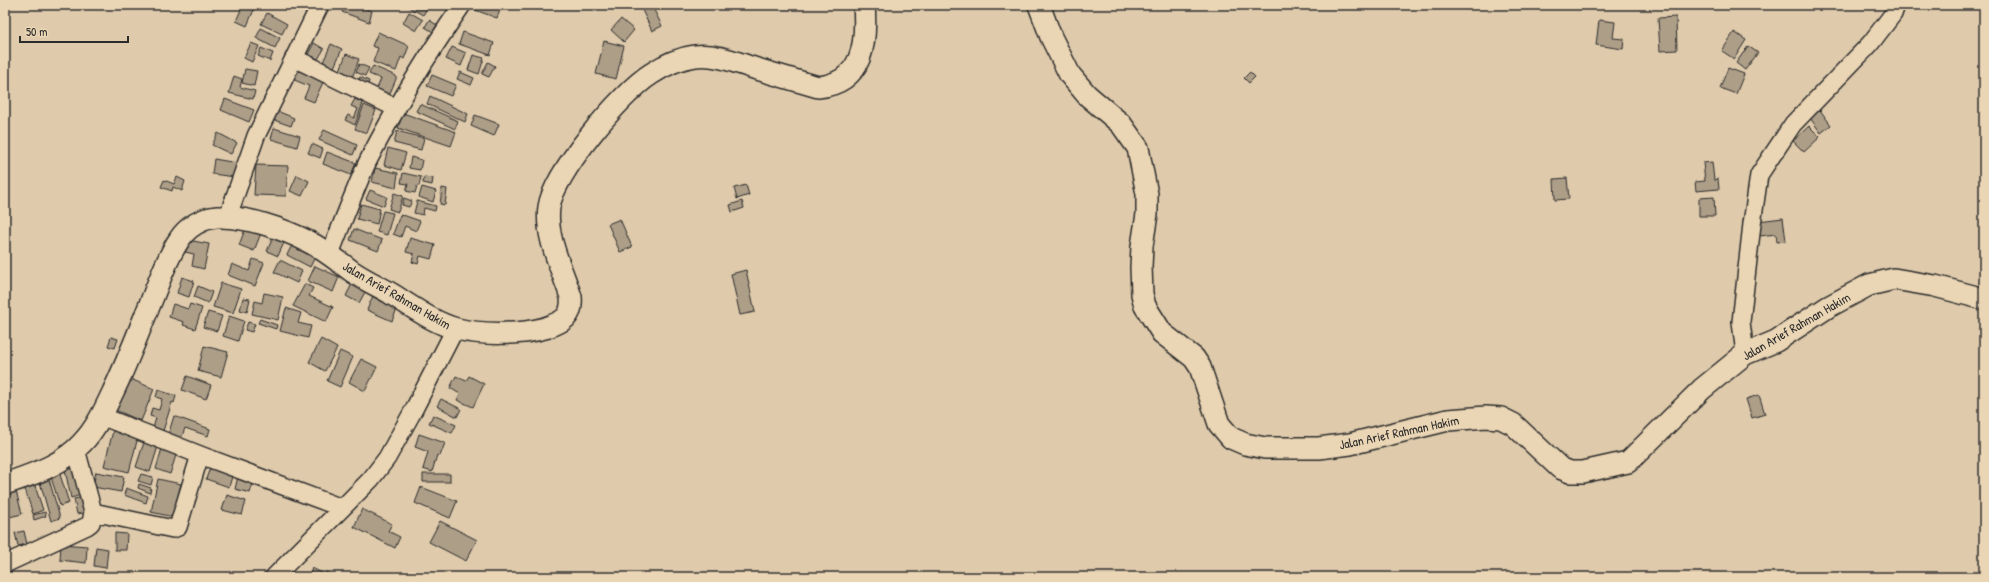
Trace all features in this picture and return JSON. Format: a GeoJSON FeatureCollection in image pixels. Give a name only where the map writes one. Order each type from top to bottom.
{"type":"FeatureCollection","features":[{"type":"Feature","properties":{"kind":"main road","name":"Jalan Arief Rahman Hakim"},"geometry":{"type":"LineString","coordinates":[[5,484],[56,464],[84,442],[100,416],[123,371],[165,267],[180,238],[194,224],[217,217],[251,221],[285,231],[310,242],[330,254],[355,273],[430,317],[456,329],[474,332],[515,332],[539,330],[557,324],[570,313],[572,307],[571,297],[549,230],[549,206],[562,174],[585,142],[620,101],[650,75],[673,63],[695,56],[715,56],[818,87],[832,86],[844,80],[859,60],[864,38],[864,5]]}},
{"type":"Feature","properties":{"kind":"main road","name":"Jalan Arief Rahman Hakim"},"geometry":{"type":"LineString","coordinates":[[1039,5],[1058,51],[1070,75],[1087,95],[1121,124],[1138,148],[1147,194],[1147,214],[1142,246],[1141,267],[1142,294],[1145,306],[1162,333],[1194,358],[1200,367],[1219,424],[1231,438],[1245,444],[1264,448],[1319,448],[1350,444],[1448,420],[1486,417],[1501,418],[1513,424],[1560,468],[1570,472],[1583,472],[1601,469],[1628,462],[1702,389],[1745,354],[1776,341],[1828,307],[1868,285],[1882,280],[1894,279],[1935,286],[1984,299]]}},
{"type":"Feature","properties":{"kind":"street"},"geometry":{"type":"LineString","coordinates":[[228,219],[256,136],[320,5]]}},
{"type":"Feature","properties":{"kind":"street"},"geometry":{"type":"LineString","coordinates":[[330,254],[368,163],[396,108],[416,73],[462,5]]}},
{"type":"Feature","properties":{"kind":"street"},"geometry":{"type":"LineString","coordinates":[[1745,354],[1741,322],[1759,175],[1793,124],[1870,44],[1893,14],[1896,5]]}},
{"type":"Feature","properties":{"kind":"street"},"geometry":{"type":"LineString","coordinates":[[294,58],[396,108]]}},
{"type":"Feature","properties":{"kind":"street"},"geometry":{"type":"LineString","coordinates":[[274,577],[371,479],[387,458],[456,329]]}},
{"type":"Feature","properties":{"kind":"street"},"geometry":{"type":"LineString","coordinates":[[100,416],[342,508]]}},
{"type":"Feature","properties":{"kind":"street"},"geometry":{"type":"LineString","coordinates":[[5,564],[91,523],[93,512],[76,449]]}},
{"type":"Feature","properties":{"kind":"street"},"geometry":{"type":"LineString","coordinates":[[93,512],[173,529],[178,527],[200,455]]}},
{"type":"Feature","properties":{"kind":"building"},"geometry":{"type":"Polygon","coordinates":[[[243,5],[256,5],[247,26],[236,21],[243,5]]]}},
{"type":"Feature","properties":{"kind":"building"},"geometry":{"type":"Polygon","coordinates":[[[345,5],[355,5],[372,11],[369,22],[342,12],[345,5]]]}},
{"type":"Feature","properties":{"kind":"building"},"geometry":{"type":"Polygon","coordinates":[[[405,5],[429,5],[423,15],[405,5]]]}},
{"type":"Feature","properties":{"kind":"building"},"geometry":{"type":"Polygon","coordinates":[[[477,5],[502,5],[497,18],[475,10],[477,5]]]}},
{"type":"Feature","properties":{"kind":"building"},"geometry":{"type":"Polygon","coordinates":[[[652,6],[662,26],[652,31],[642,10],[652,6]]]}},
{"type":"Feature","properties":{"kind":"building"},"geometry":{"type":"Polygon","coordinates":[[[409,12],[423,20],[416,31],[403,23],[409,12]]]}},
{"type":"Feature","properties":{"kind":"building"},"geometry":{"type":"Polygon","coordinates":[[[267,13],[287,24],[282,34],[261,24],[267,13]]]}},
{"type":"Feature","properties":{"kind":"building"},"geometry":{"type":"Polygon","coordinates":[[[1676,17],[1677,50],[1660,51],[1658,18],[1676,17]]]}},
{"type":"Feature","properties":{"kind":"building"},"geometry":{"type":"Polygon","coordinates":[[[621,19],[634,30],[624,42],[611,30],[621,19]]]}},
{"type":"Feature","properties":{"kind":"building"},"geometry":{"type":"Polygon","coordinates":[[[429,20],[437,25],[433,32],[425,27],[429,20]]]}},
{"type":"Feature","properties":{"kind":"building"},"geometry":{"type":"Polygon","coordinates":[[[1599,20],[1615,22],[1613,38],[1624,39],[1623,49],[1596,45],[1599,20]]]}},
{"type":"Feature","properties":{"kind":"building"},"geometry":{"type":"Polygon","coordinates":[[[261,28],[280,38],[275,48],[256,38],[261,28]]]}},
{"type":"Feature","properties":{"kind":"building"},"geometry":{"type":"Polygon","coordinates":[[[378,32],[409,46],[404,59],[401,57],[396,71],[373,62],[378,48],[372,46],[378,32]]]}},
{"type":"Feature","properties":{"kind":"building"},"geometry":{"type":"Polygon","coordinates":[[[463,32],[494,43],[490,55],[459,44],[463,32]]]}},
{"type":"Feature","properties":{"kind":"building"},"geometry":{"type":"Polygon","coordinates":[[[1734,32],[1746,40],[1734,59],[1722,51],[1734,32]]]}},
{"type":"Feature","properties":{"kind":"building"},"geometry":{"type":"Polygon","coordinates":[[[604,41],[624,46],[616,79],[596,74],[604,41]]]}},
{"type":"Feature","properties":{"kind":"building"},"geometry":{"type":"Polygon","coordinates":[[[251,43],[259,46],[252,62],[244,58],[251,43]]]}},
{"type":"Feature","properties":{"kind":"building"},"geometry":{"type":"Polygon","coordinates":[[[314,43],[324,49],[318,59],[308,54],[314,43]]]}},
{"type":"Feature","properties":{"kind":"building"},"geometry":{"type":"Polygon","coordinates":[[[331,44],[342,49],[332,72],[321,67],[331,44]]]}},
{"type":"Feature","properties":{"kind":"building"},"geometry":{"type":"Polygon","coordinates":[[[1748,46],[1758,53],[1745,70],[1736,63],[1748,46]]]}},
{"type":"Feature","properties":{"kind":"building"},"geometry":{"type":"Polygon","coordinates":[[[452,47],[466,53],[461,66],[446,59],[452,47]]]}},
{"type":"Feature","properties":{"kind":"building"},"geometry":{"type":"Polygon","coordinates":[[[261,48],[273,53],[270,61],[258,56],[261,48]]]}},
{"type":"Feature","properties":{"kind":"building"},"geometry":{"type":"Polygon","coordinates":[[[346,54],[359,59],[352,78],[339,73],[346,54]]]}},
{"type":"Feature","properties":{"kind":"building"},"geometry":{"type":"Polygon","coordinates":[[[473,55],[484,58],[479,74],[468,70],[473,55]]]}},
{"type":"Feature","properties":{"kind":"building"},"geometry":{"type":"Polygon","coordinates":[[[488,62],[495,66],[489,77],[482,74],[488,62]]]}},
{"type":"Feature","properties":{"kind":"building"},"geometry":{"type":"Polygon","coordinates":[[[359,64],[369,68],[365,76],[356,72],[359,64]]]}},
{"type":"Feature","properties":{"kind":"building"},"geometry":{"type":"Polygon","coordinates":[[[373,66],[396,76],[388,98],[375,93],[381,79],[369,74],[373,66]]]}},
{"type":"Feature","properties":{"kind":"building"},"geometry":{"type":"Polygon","coordinates":[[[297,67],[324,80],[314,102],[304,98],[309,86],[292,79],[297,67]]]}},
{"type":"Feature","properties":{"kind":"building"},"geometry":{"type":"Polygon","coordinates":[[[1728,68],[1744,74],[1736,94],[1720,88],[1728,68]]]}},
{"type":"Feature","properties":{"kind":"building"},"geometry":{"type":"Polygon","coordinates":[[[245,69],[257,71],[254,86],[242,83],[245,69]]]}},
{"type":"Feature","properties":{"kind":"building"},"geometry":{"type":"Polygon","coordinates":[[[460,72],[474,78],[471,85],[457,79],[460,72]]]}},
{"type":"Feature","properties":{"kind":"building"},"geometry":{"type":"Polygon","coordinates":[[[1250,72],[1255,77],[1249,83],[1244,78],[1250,72]]]}},
{"type":"Feature","properties":{"kind":"building"},"geometry":{"type":"Polygon","coordinates":[[[432,75],[456,85],[451,96],[427,86],[432,75]]]}},
{"type":"Feature","properties":{"kind":"building"},"geometry":{"type":"Polygon","coordinates":[[[234,76],[242,79],[240,87],[255,91],[253,99],[229,93],[234,76]]]}},
{"type":"Feature","properties":{"kind":"building"},"geometry":{"type":"Polygon","coordinates":[[[360,77],[369,81],[368,85],[359,80],[360,77]]]}},
{"type":"Feature","properties":{"kind":"building"},"geometry":{"type":"Polygon","coordinates":[[[430,96],[468,114],[465,122],[427,104],[430,96]]]}},
{"type":"Feature","properties":{"kind":"building"},"geometry":{"type":"Polygon","coordinates":[[[225,99],[254,110],[249,122],[221,110],[225,99]]]}},
{"type":"Feature","properties":{"kind":"building"},"geometry":{"type":"Polygon","coordinates":[[[355,99],[363,103],[355,125],[345,120],[348,115],[354,118],[358,109],[351,106],[355,99]]]}},
{"type":"Feature","properties":{"kind":"building"},"geometry":{"type":"Polygon","coordinates":[[[420,104],[458,121],[455,129],[416,111],[420,104]]]}},
{"type":"Feature","properties":{"kind":"building"},"geometry":{"type":"Polygon","coordinates":[[[364,105],[376,110],[367,133],[355,129],[364,105]]]}},
{"type":"Feature","properties":{"kind":"building"},"geometry":{"type":"Polygon","coordinates":[[[1820,110],[1831,125],[1821,133],[1810,118],[1820,110]]]}},
{"type":"Feature","properties":{"kind":"building"},"geometry":{"type":"Polygon","coordinates":[[[277,111],[294,118],[291,126],[274,120],[277,111]]]}},
{"type":"Feature","properties":{"kind":"building"},"geometry":{"type":"Polygon","coordinates":[[[403,113],[456,132],[451,146],[398,128],[403,113]]]}},
{"type":"Feature","properties":{"kind":"building"},"geometry":{"type":"Polygon","coordinates":[[[475,115],[499,124],[494,136],[471,126],[475,115]]]}},
{"type":"Feature","properties":{"kind":"building"},"geometry":{"type":"Polygon","coordinates":[[[1809,126],[1820,137],[1804,152],[1793,141],[1809,126]]]}},
{"type":"Feature","properties":{"kind":"building"},"geometry":{"type":"Polygon","coordinates":[[[274,128],[300,136],[297,147],[271,139],[274,128]]]}},
{"type":"Feature","properties":{"kind":"building"},"geometry":{"type":"Polygon","coordinates":[[[324,130],[357,145],[353,155],[319,140],[324,130]]]}},
{"type":"Feature","properties":{"kind":"building"},"geometry":{"type":"Polygon","coordinates":[[[397,131],[424,138],[421,150],[394,143],[397,131]]]}},
{"type":"Feature","properties":{"kind":"building"},"geometry":{"type":"Polygon","coordinates":[[[218,133],[237,143],[231,154],[212,145],[218,133]]]}},
{"type":"Feature","properties":{"kind":"building"},"geometry":{"type":"Polygon","coordinates":[[[312,144],[323,149],[320,158],[308,153],[312,144]]]}},
{"type":"Feature","properties":{"kind":"building"},"geometry":{"type":"Polygon","coordinates":[[[388,148],[406,153],[401,170],[384,165],[388,148]]]}},
{"type":"Feature","properties":{"kind":"building"},"geometry":{"type":"Polygon","coordinates":[[[327,152],[356,163],[351,175],[323,164],[327,152]]]}},
{"type":"Feature","properties":{"kind":"building"},"geometry":{"type":"Polygon","coordinates":[[[411,157],[422,160],[420,170],[409,168],[411,157]]]}},
{"type":"Feature","properties":{"kind":"building"},"geometry":{"type":"Polygon","coordinates":[[[214,159],[237,163],[235,177],[212,174],[214,159]]]}},
{"type":"Feature","properties":{"kind":"building"},"geometry":{"type":"Polygon","coordinates":[[[1712,162],[1714,180],[1718,179],[1719,189],[1696,191],[1695,182],[1705,181],[1703,163],[1712,162]]]}},
{"type":"Feature","properties":{"kind":"building"},"geometry":{"type":"Polygon","coordinates":[[[256,165],[288,166],[286,196],[254,195],[256,165]]]}},
{"type":"Feature","properties":{"kind":"building"},"geometry":{"type":"Polygon","coordinates":[[[375,168],[398,173],[396,188],[372,182],[375,168]]]}},
{"type":"Feature","properties":{"kind":"building"},"geometry":{"type":"Polygon","coordinates":[[[403,173],[421,177],[419,186],[417,186],[415,193],[406,191],[408,184],[401,183],[403,173]]]}},
{"type":"Feature","properties":{"kind":"building"},"geometry":{"type":"Polygon","coordinates":[[[297,175],[309,181],[302,196],[290,191],[297,175]]]}},
{"type":"Feature","properties":{"kind":"building"},"geometry":{"type":"Polygon","coordinates":[[[177,177],[185,181],[182,191],[173,187],[172,191],[161,187],[164,180],[174,184],[177,177]]]}},
{"type":"Feature","properties":{"kind":"building"},"geometry":{"type":"Polygon","coordinates":[[[424,177],[433,178],[432,185],[423,183],[424,177]]]}},
{"type":"Feature","properties":{"kind":"building"},"geometry":{"type":"Polygon","coordinates":[[[1567,178],[1569,199],[1555,200],[1554,179],[1567,178]]]}},
{"type":"Feature","properties":{"kind":"building"},"geometry":{"type":"Polygon","coordinates":[[[746,185],[749,195],[737,199],[734,188],[746,185]]]}},
{"type":"Feature","properties":{"kind":"building"},"geometry":{"type":"Polygon","coordinates":[[[422,187],[436,191],[433,202],[419,197],[422,187]]]}},
{"type":"Feature","properties":{"kind":"building"},"geometry":{"type":"Polygon","coordinates":[[[442,188],[447,189],[445,205],[440,204],[442,188]]]}},
{"type":"Feature","properties":{"kind":"building"},"geometry":{"type":"Polygon","coordinates":[[[370,190],[387,197],[384,206],[366,199],[370,190]]]}},
{"type":"Feature","properties":{"kind":"building"},"geometry":{"type":"Polygon","coordinates":[[[394,193],[403,196],[398,212],[389,209],[394,193]]]}},
{"type":"Feature","properties":{"kind":"building"},"geometry":{"type":"Polygon","coordinates":[[[1714,197],[1715,216],[1699,216],[1699,198],[1714,197]]]}},
{"type":"Feature","properties":{"kind":"building"},"geometry":{"type":"Polygon","coordinates":[[[404,198],[412,201],[409,207],[402,205],[404,198]]]}},
{"type":"Feature","properties":{"kind":"building"},"geometry":{"type":"Polygon","coordinates":[[[417,201],[436,206],[435,211],[424,208],[423,215],[414,213],[417,201]]]}},
{"type":"Feature","properties":{"kind":"building"},"geometry":{"type":"Polygon","coordinates":[[[742,201],[744,208],[732,212],[730,205],[742,201]]]}},
{"type":"Feature","properties":{"kind":"building"},"geometry":{"type":"Polygon","coordinates":[[[361,204],[380,209],[377,224],[357,219],[361,204]]]}},
{"type":"Feature","properties":{"kind":"building"},"geometry":{"type":"Polygon","coordinates":[[[383,211],[393,213],[387,235],[377,232],[383,211]]]}},
{"type":"Feature","properties":{"kind":"building"},"geometry":{"type":"Polygon","coordinates":[[[400,215],[420,221],[416,231],[405,226],[401,237],[393,234],[400,215]]]}},
{"type":"Feature","properties":{"kind":"building"},"geometry":{"type":"Polygon","coordinates":[[[1783,218],[1786,241],[1777,242],[1776,234],[1760,236],[1758,221],[1783,218]]]}},
{"type":"Feature","properties":{"kind":"building"},"geometry":{"type":"Polygon","coordinates":[[[620,219],[632,247],[620,252],[608,224],[620,219]]]}},
{"type":"Feature","properties":{"kind":"building"},"geometry":{"type":"Polygon","coordinates":[[[246,227],[261,233],[254,251],[239,245],[246,227]]]}},
{"type":"Feature","properties":{"kind":"building"},"geometry":{"type":"Polygon","coordinates":[[[354,229],[382,240],[378,251],[350,240],[354,229]]]}},
{"type":"Feature","properties":{"kind":"building"},"geometry":{"type":"Polygon","coordinates":[[[276,231],[287,236],[278,256],[267,251],[276,231]]]}},
{"type":"Feature","properties":{"kind":"building"},"geometry":{"type":"Polygon","coordinates":[[[410,238],[435,245],[431,259],[420,256],[418,264],[412,262],[414,254],[406,252],[410,238]]]}},
{"type":"Feature","properties":{"kind":"building"},"geometry":{"type":"Polygon","coordinates":[[[188,240],[209,244],[204,269],[192,266],[194,254],[185,252],[188,240]]]}},
{"type":"Feature","properties":{"kind":"building"},"geometry":{"type":"Polygon","coordinates":[[[294,241],[317,253],[310,267],[287,255],[294,241]]]}},
{"type":"Feature","properties":{"kind":"building"},"geometry":{"type":"Polygon","coordinates":[[[253,259],[264,263],[255,286],[228,275],[232,264],[249,271],[253,259]]]}},
{"type":"Feature","properties":{"kind":"building"},"geometry":{"type":"Polygon","coordinates":[[[280,260],[302,271],[297,283],[274,272],[280,260]]]}},
{"type":"Feature","properties":{"kind":"building"},"geometry":{"type":"Polygon","coordinates":[[[315,266],[339,277],[333,292],[308,281],[315,266]]]}},
{"type":"Feature","properties":{"kind":"building"},"geometry":{"type":"Polygon","coordinates":[[[746,270],[755,312],[740,315],[731,274],[746,270]]]}},
{"type":"Feature","properties":{"kind":"building"},"geometry":{"type":"Polygon","coordinates":[[[356,276],[370,283],[359,303],[346,296],[356,276]]]}},
{"type":"Feature","properties":{"kind":"building"},"geometry":{"type":"Polygon","coordinates":[[[182,277],[194,281],[189,297],[177,293],[182,277]]]}},
{"type":"Feature","properties":{"kind":"building"},"geometry":{"type":"Polygon","coordinates":[[[221,283],[241,289],[233,313],[213,307],[221,283]]]}},
{"type":"Feature","properties":{"kind":"building"},"geometry":{"type":"Polygon","coordinates":[[[305,284],[313,288],[309,296],[333,307],[326,322],[293,306],[305,284]]]}},
{"type":"Feature","properties":{"kind":"building"},"geometry":{"type":"Polygon","coordinates":[[[198,286],[212,292],[208,303],[194,297],[198,286]]]}},
{"type":"Feature","properties":{"kind":"building"},"geometry":{"type":"Polygon","coordinates":[[[375,291],[400,302],[392,321],[367,310],[375,291]]]}},
{"type":"Feature","properties":{"kind":"building"},"geometry":{"type":"Polygon","coordinates":[[[264,293],[283,297],[278,320],[252,314],[255,301],[262,303],[264,293]]]}},
{"type":"Feature","properties":{"kind":"building"},"geometry":{"type":"Polygon","coordinates":[[[243,298],[250,299],[247,312],[240,310],[243,298]]]}},
{"type":"Feature","properties":{"kind":"building"},"geometry":{"type":"Polygon","coordinates":[[[173,304],[188,309],[190,304],[202,308],[195,329],[183,325],[184,322],[169,317],[173,304]]]}},
{"type":"Feature","properties":{"kind":"building"},"geometry":{"type":"Polygon","coordinates":[[[286,308],[301,313],[298,323],[311,326],[308,338],[280,331],[286,308]]]}},
{"type":"Feature","properties":{"kind":"building"},"geometry":{"type":"Polygon","coordinates":[[[208,312],[222,316],[217,331],[203,327],[208,312]]]}},
{"type":"Feature","properties":{"kind":"building"},"geometry":{"type":"Polygon","coordinates":[[[229,316],[244,321],[238,341],[223,336],[229,316]]]}},
{"type":"Feature","properties":{"kind":"building"},"geometry":{"type":"Polygon","coordinates":[[[260,319],[277,325],[276,329],[258,323],[260,319]]]}},
{"type":"Feature","properties":{"kind":"building"},"geometry":{"type":"Polygon","coordinates":[[[248,322],[255,324],[252,332],[245,330],[248,322]]]}},
{"type":"Feature","properties":{"kind":"building"},"geometry":{"type":"Polygon","coordinates":[[[111,337],[118,339],[115,348],[108,346],[111,337]]]}},
{"type":"Feature","properties":{"kind":"building"},"geometry":{"type":"Polygon","coordinates":[[[321,339],[337,348],[325,371],[309,362],[321,339]]]}},
{"type":"Feature","properties":{"kind":"building"},"geometry":{"type":"Polygon","coordinates":[[[204,346],[228,352],[221,377],[198,371],[204,346]]]}},
{"type":"Feature","properties":{"kind":"building"},"geometry":{"type":"Polygon","coordinates":[[[340,351],[353,357],[340,387],[327,381],[340,351]]]}},
{"type":"Feature","properties":{"kind":"building"},"geometry":{"type":"Polygon","coordinates":[[[361,359],[377,367],[365,391],[349,382],[361,359]]]}},
{"type":"Feature","properties":{"kind":"building"},"geometry":{"type":"Polygon","coordinates":[[[187,376],[211,385],[206,399],[182,390],[187,376]]]}},
{"type":"Feature","properties":{"kind":"building"},"geometry":{"type":"Polygon","coordinates":[[[456,376],[466,381],[469,376],[484,384],[473,407],[457,400],[460,394],[450,388],[456,376]]]}},
{"type":"Feature","properties":{"kind":"building"},"geometry":{"type":"Polygon","coordinates":[[[126,377],[154,389],[141,421],[113,409],[126,377]]]}},
{"type":"Feature","properties":{"kind":"building"},"geometry":{"type":"Polygon","coordinates":[[[158,390],[176,396],[174,403],[172,402],[163,431],[153,428],[156,418],[150,416],[152,408],[159,410],[162,399],[156,397],[158,390]]]}},
{"type":"Feature","properties":{"kind":"building"},"geometry":{"type":"Polygon","coordinates":[[[1759,395],[1765,414],[1752,418],[1746,399],[1759,395]]]}},
{"type":"Feature","properties":{"kind":"building"},"geometry":{"type":"Polygon","coordinates":[[[441,399],[461,409],[457,417],[437,406],[441,399]]]}},
{"type":"Feature","properties":{"kind":"building"},"geometry":{"type":"Polygon","coordinates":[[[433,415],[456,425],[452,433],[429,423],[433,415]]]}},
{"type":"Feature","properties":{"kind":"building"},"geometry":{"type":"Polygon","coordinates":[[[174,416],[210,429],[208,436],[185,428],[181,439],[168,435],[174,416]]]}},
{"type":"Feature","properties":{"kind":"building"},"geometry":{"type":"Polygon","coordinates":[[[113,431],[138,437],[129,472],[104,466],[113,431]]]}},
{"type":"Feature","properties":{"kind":"building"},"geometry":{"type":"Polygon","coordinates":[[[419,434],[445,443],[440,456],[437,455],[432,472],[423,469],[428,452],[415,447],[419,434]]]}},
{"type":"Feature","properties":{"kind":"building"},"geometry":{"type":"Polygon","coordinates":[[[145,439],[159,443],[150,472],[136,467],[145,439]]]}},
{"type":"Feature","properties":{"kind":"building"},"geometry":{"type":"Polygon","coordinates":[[[163,445],[178,449],[170,474],[156,469],[163,445]]]}},
{"type":"Feature","properties":{"kind":"building"},"geometry":{"type":"Polygon","coordinates":[[[211,465],[233,473],[229,487],[206,479],[211,465]]]}},
{"type":"Feature","properties":{"kind":"building"},"geometry":{"type":"Polygon","coordinates":[[[58,468],[69,503],[60,506],[49,471],[58,468]]]}},
{"type":"Feature","properties":{"kind":"building"},"geometry":{"type":"Polygon","coordinates":[[[74,468],[81,495],[71,498],[65,470],[74,468]]]}},
{"type":"Feature","properties":{"kind":"building"},"geometry":{"type":"Polygon","coordinates":[[[96,472],[124,477],[121,492],[93,487],[96,472]]]}},
{"type":"Feature","properties":{"kind":"building"},"geometry":{"type":"Polygon","coordinates":[[[239,472],[255,477],[250,493],[235,489],[239,472]]]}},
{"type":"Feature","properties":{"kind":"building"},"geometry":{"type":"Polygon","coordinates":[[[141,474],[153,477],[151,485],[138,481],[141,474]]]}},
{"type":"Feature","properties":{"kind":"building"},"geometry":{"type":"Polygon","coordinates":[[[423,474],[450,474],[450,482],[423,482],[423,474]]]}},
{"type":"Feature","properties":{"kind":"building"},"geometry":{"type":"Polygon","coordinates":[[[32,477],[43,510],[33,514],[22,480],[32,477]]]}},
{"type":"Feature","properties":{"kind":"building"},"geometry":{"type":"Polygon","coordinates":[[[49,479],[60,518],[51,521],[40,482],[49,479]]]}},
{"type":"Feature","properties":{"kind":"building"},"geometry":{"type":"Polygon","coordinates":[[[158,479],[181,484],[173,517],[151,512],[158,479]]]}},
{"type":"Feature","properties":{"kind":"building"},"geometry":{"type":"Polygon","coordinates":[[[139,484],[151,488],[150,493],[138,488],[139,484]]]}},
{"type":"Feature","properties":{"kind":"building"},"geometry":{"type":"Polygon","coordinates":[[[15,487],[22,514],[5,518],[5,490],[15,487]]]}},
{"type":"Feature","properties":{"kind":"building"},"geometry":{"type":"Polygon","coordinates":[[[421,487],[457,501],[450,518],[415,503],[421,487]]]}},
{"type":"Feature","properties":{"kind":"building"},"geometry":{"type":"Polygon","coordinates":[[[126,488],[148,496],[146,503],[124,495],[126,488]]]}},
{"type":"Feature","properties":{"kind":"building"},"geometry":{"type":"Polygon","coordinates":[[[227,495],[246,501],[242,515],[222,510],[227,495]]]}},
{"type":"Feature","properties":{"kind":"building"},"geometry":{"type":"Polygon","coordinates":[[[85,497],[88,512],[77,514],[74,499],[85,497]]]}},
{"type":"Feature","properties":{"kind":"building"},"geometry":{"type":"Polygon","coordinates":[[[362,509],[392,524],[388,531],[400,537],[395,548],[354,527],[362,509]]]}},
{"type":"Feature","properties":{"kind":"building"},"geometry":{"type":"Polygon","coordinates":[[[45,512],[46,516],[34,520],[33,515],[45,512]]]}},
{"type":"Feature","properties":{"kind":"building"},"geometry":{"type":"Polygon","coordinates":[[[440,521],[477,540],[466,561],[429,542],[440,521]]]}},
{"type":"Feature","properties":{"kind":"building"},"geometry":{"type":"Polygon","coordinates":[[[24,531],[27,544],[18,546],[15,533],[24,531]]]}},
{"type":"Feature","properties":{"kind":"building"},"geometry":{"type":"Polygon","coordinates":[[[115,533],[127,534],[126,550],[115,550],[115,533]]]}},
{"type":"Feature","properties":{"kind":"building"},"geometry":{"type":"Polygon","coordinates":[[[61,544],[87,546],[86,563],[60,560],[61,544]]]}},
{"type":"Feature","properties":{"kind":"building"},"geometry":{"type":"Polygon","coordinates":[[[96,547],[108,549],[106,568],[94,566],[96,547]]]}},
{"type":"Feature","properties":{"kind":"building"},"geometry":{"type":"Polygon","coordinates":[[[312,568],[324,574],[323,577],[309,577],[312,568]]]}},
{"type":"Feature","properties":{"kind":"building"},"geometry":{"type":"Polygon","coordinates":[[[326,572],[335,577],[324,577],[326,572]]]}}]}
